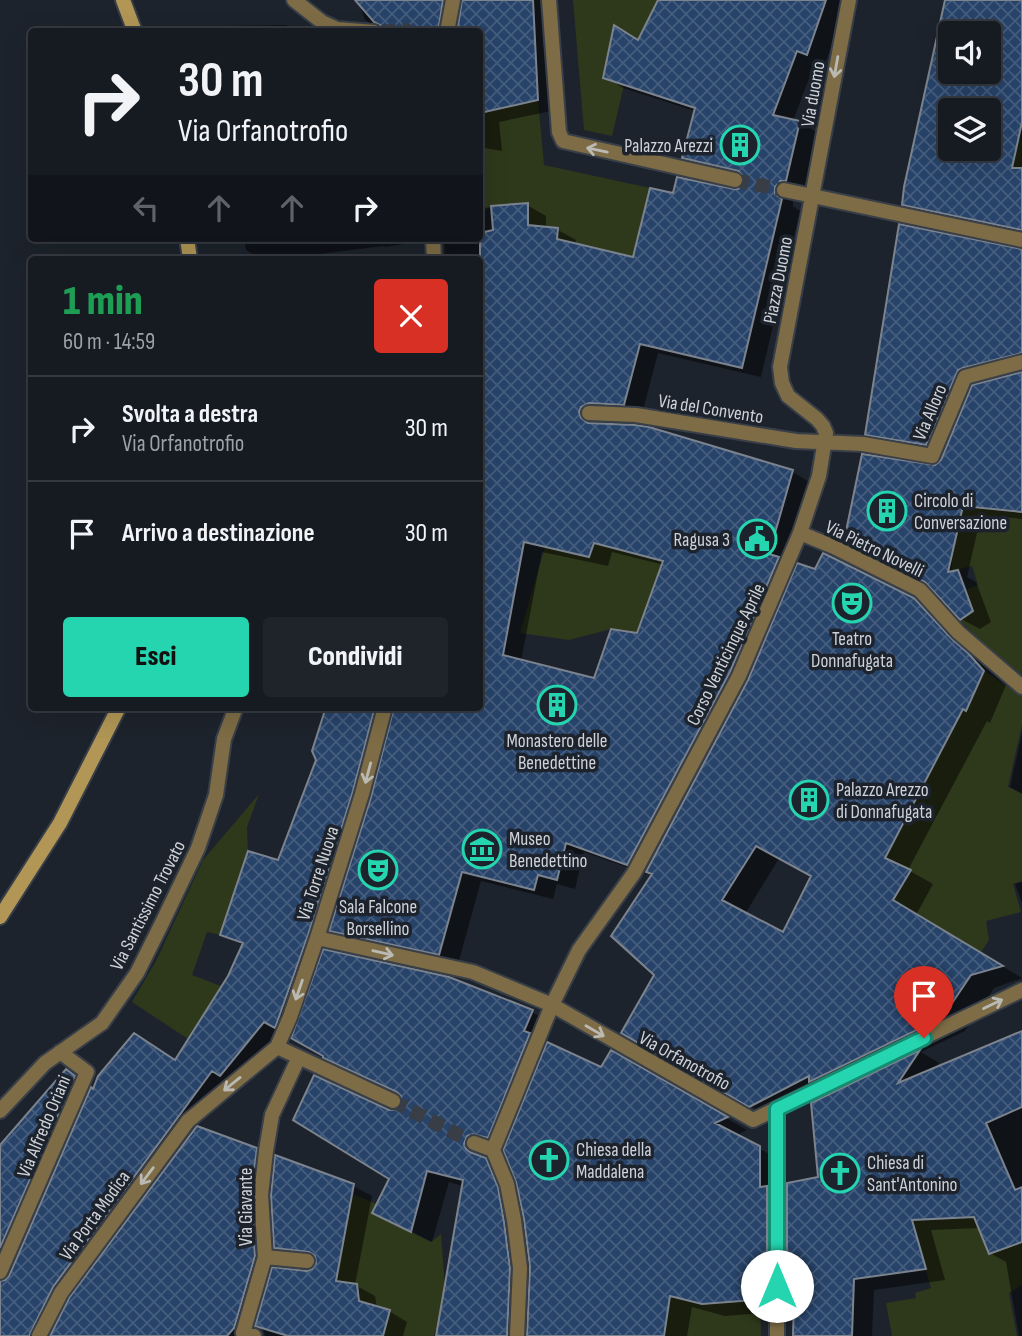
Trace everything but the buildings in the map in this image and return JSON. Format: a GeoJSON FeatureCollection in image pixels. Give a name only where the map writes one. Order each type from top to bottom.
{"type":"FeatureCollection","features":[{"type":"Feature","properties":{"kind":"street"},"geometry":{"type":"LineString","coordinates":[[123,0],[134,28]]}},
{"type":"Feature","properties":{"kind":"street"},"geometry":{"type":"LineString","coordinates":[[294,0],[322,22],[335,28]]}},
{"type":"Feature","properties":{"kind":"street"},"geometry":{"type":"LineString","coordinates":[[448,28],[453,0]]}},
{"type":"Feature","properties":{"kind":"street"},"geometry":{"type":"LineString","coordinates":[[549,0],[559,132],[563,141],[735,180]]}},
{"type":"Feature","properties":{"kind":"street","name":"Via duomo"},"geometry":{"type":"LineString","coordinates":[[813,196],[849,0]]}},
{"type":"Feature","properties":{"kind":"street"},"geometry":{"type":"LineString","coordinates":[[784,190],[1022,240]]}},
{"type":"Feature","properties":{"kind":"street","name":"Piazza Duomo"},"geometry":{"type":"LineString","coordinates":[[813,196],[780,375],[788,396],[823,426],[826,443]]}},
{"type":"Feature","properties":{"kind":"street","name":"Via Alloro"},"geometry":{"type":"LineString","coordinates":[[826,443],[863,444],[932,456],[965,377],[1022,362]]}},
{"type":"Feature","properties":{"kind":"street","name":"Via del Convento"},"geometry":{"type":"LineString","coordinates":[[589,413],[636,415],[796,441],[826,443]]}},
{"type":"Feature","properties":{"kind":"street","name":"Corso Venticinque Aprile"},"geometry":{"type":"LineString","coordinates":[[552,1005],[579,950],[634,873],[739,676],[800,533],[826,443]]}},
{"type":"Feature","properties":{"kind":"street","name":"Via Pietro Novelli"},"geometry":{"type":"LineString","coordinates":[[800,533],[920,590],[958,632],[1022,687]]}},
{"type":"Feature","properties":{"kind":"street"},"geometry":{"type":"LineString","coordinates":[[0,917],[60,823],[117,711]]}},
{"type":"Feature","properties":{"kind":"street","name":"Via Santissimo Trovato"},"geometry":{"type":"LineString","coordinates":[[0,1111],[45,1063],[102,1023],[137,973],[198,848],[216,795],[224,739],[234,711]]}},
{"type":"Feature","properties":{"kind":"street","name":"Via Torre Nuova"},"geometry":{"type":"LineString","coordinates":[[277,1047],[317,938],[362,794],[384,711]]}},
{"type":"Feature","properties":{"kind":"street","name":"Via Orfanotrofio"},"geometry":{"type":"LineString","coordinates":[[317,938],[473,972],[552,1005],[753,1120],[1022,990]]}},
{"type":"Feature","properties":{"kind":"street"},"geometry":{"type":"LineString","coordinates":[[517,1336],[520,1268],[514,1220],[506,1184],[493,1150],[552,1005]]}},
{"type":"Feature","properties":{"kind":"street"},"geometry":{"type":"LineString","coordinates":[[277,1047],[393,1101]]}},
{"type":"Feature","properties":{"kind":"street","name":"Via Porta Modica"},"geometry":{"type":"LineString","coordinates":[[39,1336],[61,1293],[188,1121],[277,1047]]}},
{"type":"Feature","properties":{"kind":"street","name":"Via Alfredo Oriani"},"geometry":{"type":"LineString","coordinates":[[0,1272],[87,1072],[60,1052]]}},
{"type":"Feature","properties":{"kind":"street","name":"Via Giavante"},"geometry":{"type":"LineString","coordinates":[[254,1336],[243,1333],[265,1257],[261,1195],[266,1151],[272,1115],[299,1057]]}},
{"type":"Feature","properties":{"kind":"street"},"geometry":{"type":"LineString","coordinates":[[777,1109],[777,1336]]}},
{"type":"Feature","properties":{"kind":"street"},"geometry":{"type":"LineString","coordinates":[[474,1143],[493,1150]]}},
{"type":"Feature","properties":{"kind":"street"},"geometry":{"type":"LineString","coordinates":[[265,1257],[307,1261]]}},
{"type":"Feature","properties":{"kind":"green space"},"geometry":{"type":"Polygon","coordinates":[[[573,0],[658,0],[638,40],[613,26],[603,78],[624,85],[612,136],[584,130],[573,0]]]}},
{"type":"Feature","properties":{"kind":"green space"},"geometry":{"type":"Polygon","coordinates":[[[538,100],[544,165],[650,188],[640,229],[709,246],[705,267],[554,261],[558,228],[528,225],[527,204],[491,206],[483,213],[483,112],[538,100]]]}},
{"type":"Feature","properties":{"kind":"green space"},"geometry":{"type":"Polygon","coordinates":[[[1018,139],[1022,140],[1022,168],[1012,168],[1018,139]]]}},
{"type":"Feature","properties":{"kind":"green space"},"geometry":{"type":"Polygon","coordinates":[[[929,493],[1022,512],[1022,675],[959,620],[973,611],[965,590],[978,585],[972,566],[952,571],[952,556],[929,493]]]}},
{"type":"Feature","properties":{"kind":"green space"},"geometry":{"type":"Polygon","coordinates":[[[594,543],[669,546],[637,633],[611,629],[569,640],[520,633],[545,547],[589,557],[594,543]]]}},
{"type":"Feature","properties":{"kind":"green space"},"geometry":{"type":"Polygon","coordinates":[[[984,671],[1022,696],[1022,725],[1008,787],[1022,793],[1022,881],[1013,884],[1021,912],[986,921],[989,940],[981,952],[921,917],[908,939],[884,916],[910,870],[858,845],[898,835],[942,751],[914,736],[932,694],[966,711],[984,671]]]}},
{"type":"Feature","properties":{"kind":"green space"},"geometry":{"type":"Polygon","coordinates":[[[259,794],[247,827],[248,851],[220,935],[207,932],[192,975],[221,986],[188,1039],[132,1002],[156,961],[203,860],[259,794]]]}},
{"type":"Feature","properties":{"kind":"green space"},"geometry":{"type":"Polygon","coordinates":[[[944,1141],[989,1254],[1022,1242],[1022,1285],[1009,1293],[1017,1336],[892,1336],[886,1303],[916,1298],[915,1293],[931,1288],[912,1220],[944,1141]]]}},
{"type":"Feature","properties":{"kind":"green space"},"geometry":{"type":"Polygon","coordinates":[[[353,1194],[386,1208],[383,1218],[431,1242],[441,1234],[445,1288],[439,1319],[452,1334],[435,1330],[434,1336],[383,1336],[389,1310],[359,1301],[357,1284],[336,1281],[321,1253],[353,1194]]]}},
{"type":"Feature","properties":{"kind":"green space"},"geometry":{"type":"Polygon","coordinates":[[[706,1276],[730,1279],[730,1302],[760,1300],[761,1336],[664,1336],[670,1296],[702,1304],[706,1276]]]}},
{"type":"Feature","properties":{"kind":"tunnel"},"geometry":{"type":"LineString","coordinates":[[735,180],[784,190]]}},
{"type":"Feature","properties":{"kind":"tunnel"},"geometry":{"type":"LineString","coordinates":[[393,1101],[474,1143]]}},
{"type":"Feature","properties":{"kind":"place","name":"Palazzo Arezzi"},"geometry":{"type":"Point","coordinates":[740,145]}},
{"type":"Feature","properties":{"kind":"place","name":"Circolo di Conversazione"},"geometry":{"type":"Point","coordinates":[887,511]}},
{"type":"Feature","properties":{"kind":"place","name":"Ragusa 3"},"geometry":{"type":"Point","coordinates":[757,539]}},
{"type":"Feature","properties":{"kind":"place","name":"Teatro Donnafugata"},"geometry":{"type":"Point","coordinates":[852,603]}},
{"type":"Feature","properties":{"kind":"place","name":"Monastero delle Benedettine"},"geometry":{"type":"Point","coordinates":[557,705]}},
{"type":"Feature","properties":{"kind":"place","name":"Palazzo Arezzo di Donnafugata"},"geometry":{"type":"Point","coordinates":[809,800]}},
{"type":"Feature","properties":{"kind":"place","name":"Museo Benedettino"},"geometry":{"type":"Point","coordinates":[482,849]}},
{"type":"Feature","properties":{"kind":"place","name":"Sala Falcone Borsellino"},"geometry":{"type":"Point","coordinates":[378,870]}},
{"type":"Feature","properties":{"kind":"place","name":"Chiesa della Maddalena"},"geometry":{"type":"Point","coordinates":[549,1160]}},
{"type":"Feature","properties":{"kind":"place","name":"Chiesa di Sant'Antonino"},"geometry":{"type":"Point","coordinates":[840,1173]}},
{"type":"Feature","properties":{"kind":"route"},"geometry":{"type":"LineString","coordinates":[[777,1286],[777,1109],[924,1038]]}}]}
